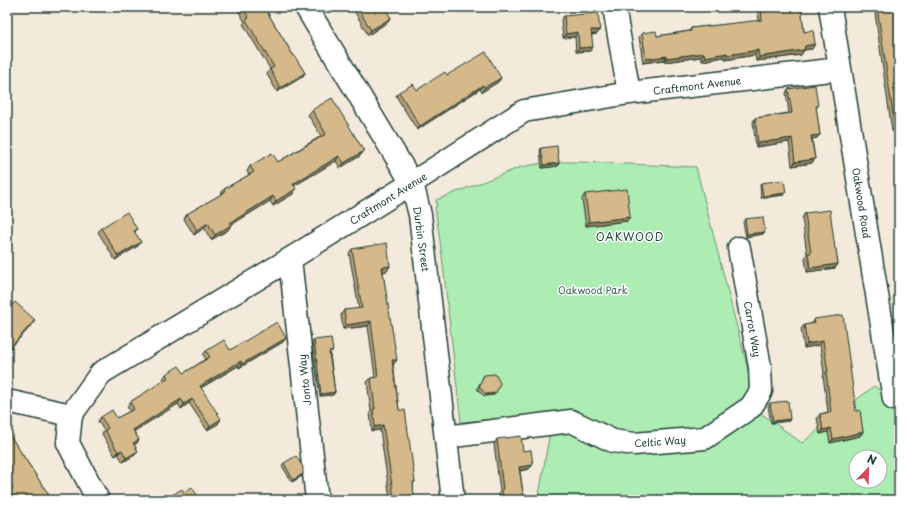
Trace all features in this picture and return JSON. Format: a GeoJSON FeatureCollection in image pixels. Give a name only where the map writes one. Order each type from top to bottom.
{"type":"FeatureCollection","features":[{"type":"Feature","properties":{"kind":"street","name":"Durbin Street"},"geometry":{"type":"LineString","coordinates":[[306,7],[412,183],[420,215],[453,500]]}},
{"type":"Feature","properties":{"kind":"street"},"geometry":{"type":"LineString","coordinates":[[614,7],[629,93]]}},
{"type":"Feature","properties":{"kind":"street","name":"Oakwood Road"},"geometry":{"type":"LineString","coordinates":[[830,7],[894,398]]}},
{"type":"Feature","properties":{"kind":"street","name":"Craftmont Avenue"},"geometry":{"type":"LineString","coordinates":[[98,500],[68,443],[72,415],[101,373],[290,259],[524,111],[629,93],[840,68]]}},
{"type":"Feature","properties":{"kind":"street","name":"Carrot Way"},"geometry":{"type":"LineString","coordinates":[[739,248],[760,367],[761,391],[751,407]]}},
{"type":"Feature","properties":{"kind":"street","name":"Jonto Way"},"geometry":{"type":"LineString","coordinates":[[290,259],[317,500]]}},
{"type":"Feature","properties":{"kind":"street"},"geometry":{"type":"LineString","coordinates":[[7,401],[72,415]]}},
{"type":"Feature","properties":{"kind":"street","name":"Celtic Way"},"geometry":{"type":"LineString","coordinates":[[446,437],[571,421],[613,441],[634,444],[705,438],[751,407]]}},
{"type":"Feature","properties":{"kind":"green space","name":"Oakwood Park"},"geometry":{"type":"Polygon","coordinates":[[[548,162],[696,167],[752,386],[734,409],[759,412],[802,443],[874,386],[899,404],[899,500],[541,500],[539,495],[553,414],[461,422],[435,207],[437,206],[436,200],[521,167],[548,162]]]}},
{"type":"Feature","properties":{"kind":"building"},"geometry":{"type":"Polygon","coordinates":[[[242,7],[264,7],[305,73],[280,88],[270,69],[274,67],[246,20],[249,18],[242,7]]]}},
{"type":"Feature","properties":{"kind":"building"},"geometry":{"type":"Polygon","coordinates":[[[357,7],[384,7],[391,18],[371,30],[357,7]]]}},
{"type":"Feature","properties":{"kind":"building"},"geometry":{"type":"Polygon","coordinates":[[[638,7],[653,7],[638,10],[638,7]]]}},
{"type":"Feature","properties":{"kind":"building"},"geometry":{"type":"Polygon","coordinates":[[[761,7],[801,7],[804,32],[813,30],[815,44],[805,46],[804,50],[759,57],[758,50],[705,57],[704,53],[646,59],[642,33],[656,31],[657,36],[691,31],[691,28],[762,20],[761,7]]]}},
{"type":"Feature","properties":{"kind":"building"},"geometry":{"type":"Polygon","coordinates":[[[877,7],[899,7],[899,140],[897,126],[895,127],[877,7]]]}},
{"type":"Feature","properties":{"kind":"building"},"geometry":{"type":"Polygon","coordinates":[[[598,13],[600,30],[591,30],[593,47],[579,48],[578,32],[566,34],[564,16],[598,13]]]}},
{"type":"Feature","properties":{"kind":"building"},"geometry":{"type":"Polygon","coordinates":[[[486,52],[501,78],[485,87],[483,85],[420,126],[399,92],[413,84],[417,90],[445,72],[447,75],[486,52]]]}},
{"type":"Feature","properties":{"kind":"building"},"geometry":{"type":"Polygon","coordinates":[[[815,85],[820,135],[811,136],[815,159],[795,162],[792,138],[758,143],[755,118],[792,113],[788,89],[815,85]]]}},
{"type":"Feature","properties":{"kind":"building"},"geometry":{"type":"Polygon","coordinates":[[[332,98],[364,151],[344,163],[339,156],[293,184],[296,189],[276,201],[273,196],[230,223],[231,225],[215,235],[208,223],[197,230],[187,214],[225,192],[224,189],[254,172],[250,166],[272,153],[278,162],[326,134],[312,110],[332,98]]]}},
{"type":"Feature","properties":{"kind":"building"},"geometry":{"type":"Polygon","coordinates":[[[557,146],[559,163],[544,165],[541,148],[557,146]]]}},
{"type":"Feature","properties":{"kind":"building"},"geometry":{"type":"Polygon","coordinates":[[[784,180],[786,193],[763,196],[761,183],[784,180]]]}},
{"type":"Feature","properties":{"kind":"building"},"geometry":{"type":"Polygon","coordinates":[[[627,189],[630,217],[589,222],[585,194],[627,189]]]}},
{"type":"Feature","properties":{"kind":"building"},"geometry":{"type":"Polygon","coordinates":[[[830,210],[838,264],[810,268],[808,253],[811,253],[805,213],[830,210]]]}},
{"type":"Feature","properties":{"kind":"building"},"geometry":{"type":"Polygon","coordinates":[[[127,212],[137,229],[134,231],[141,242],[118,256],[101,228],[127,212]]]}},
{"type":"Feature","properties":{"kind":"building"},"geometry":{"type":"Polygon","coordinates":[[[763,217],[765,232],[747,234],[745,219],[763,217]]]}},
{"type":"Feature","properties":{"kind":"building"},"geometry":{"type":"Polygon","coordinates":[[[387,243],[390,266],[382,267],[397,360],[392,360],[399,410],[405,410],[415,482],[413,482],[414,500],[382,500],[382,498],[394,498],[383,425],[375,427],[373,409],[375,409],[371,378],[378,377],[371,321],[346,325],[344,310],[362,308],[352,249],[387,243]]]}},
{"type":"Feature","properties":{"kind":"building"},"geometry":{"type":"Polygon","coordinates":[[[15,302],[35,320],[8,350],[7,311],[15,302]]]}},
{"type":"Feature","properties":{"kind":"building"},"geometry":{"type":"Polygon","coordinates":[[[843,315],[856,411],[860,410],[863,432],[833,439],[831,428],[823,430],[820,414],[831,412],[826,372],[828,372],[823,341],[807,344],[804,325],[815,323],[814,319],[843,315]]]}},
{"type":"Feature","properties":{"kind":"building"},"geometry":{"type":"Polygon","coordinates":[[[277,322],[286,338],[242,364],[241,361],[200,386],[221,419],[210,426],[192,399],[184,404],[181,399],[133,430],[139,440],[133,443],[138,451],[126,458],[122,450],[118,452],[105,430],[108,428],[101,417],[112,410],[117,418],[134,409],[130,402],[168,378],[166,374],[179,366],[184,373],[210,357],[206,351],[224,340],[230,350],[277,322]]]}},
{"type":"Feature","properties":{"kind":"building"},"geometry":{"type":"Polygon","coordinates":[[[331,338],[333,351],[329,352],[335,392],[321,394],[314,340],[331,338]]]}},
{"type":"Feature","properties":{"kind":"building"},"geometry":{"type":"Polygon","coordinates":[[[495,374],[500,383],[496,393],[486,394],[479,387],[484,375],[495,374]]]}},
{"type":"Feature","properties":{"kind":"building"},"geometry":{"type":"Polygon","coordinates":[[[788,401],[790,419],[773,421],[770,403],[788,401]]]}},
{"type":"Feature","properties":{"kind":"building"},"geometry":{"type":"Polygon","coordinates":[[[7,431],[52,500],[7,500],[7,492],[13,488],[7,479],[7,431]]]}},
{"type":"Feature","properties":{"kind":"building"},"geometry":{"type":"Polygon","coordinates":[[[521,436],[523,451],[531,450],[533,465],[519,467],[524,500],[503,500],[497,439],[521,436]]]}},
{"type":"Feature","properties":{"kind":"building"},"geometry":{"type":"Polygon","coordinates":[[[296,456],[303,467],[303,474],[293,480],[284,463],[296,456]]]}},
{"type":"Feature","properties":{"kind":"building"},"geometry":{"type":"Polygon","coordinates":[[[192,487],[200,500],[164,500],[182,489],[184,492],[192,487]]]}},
{"type":"Feature","properties":{"kind":"district","name":"OAKWOOD"},"geometry":{"type":"Point","coordinates":[630,236]}}]}
